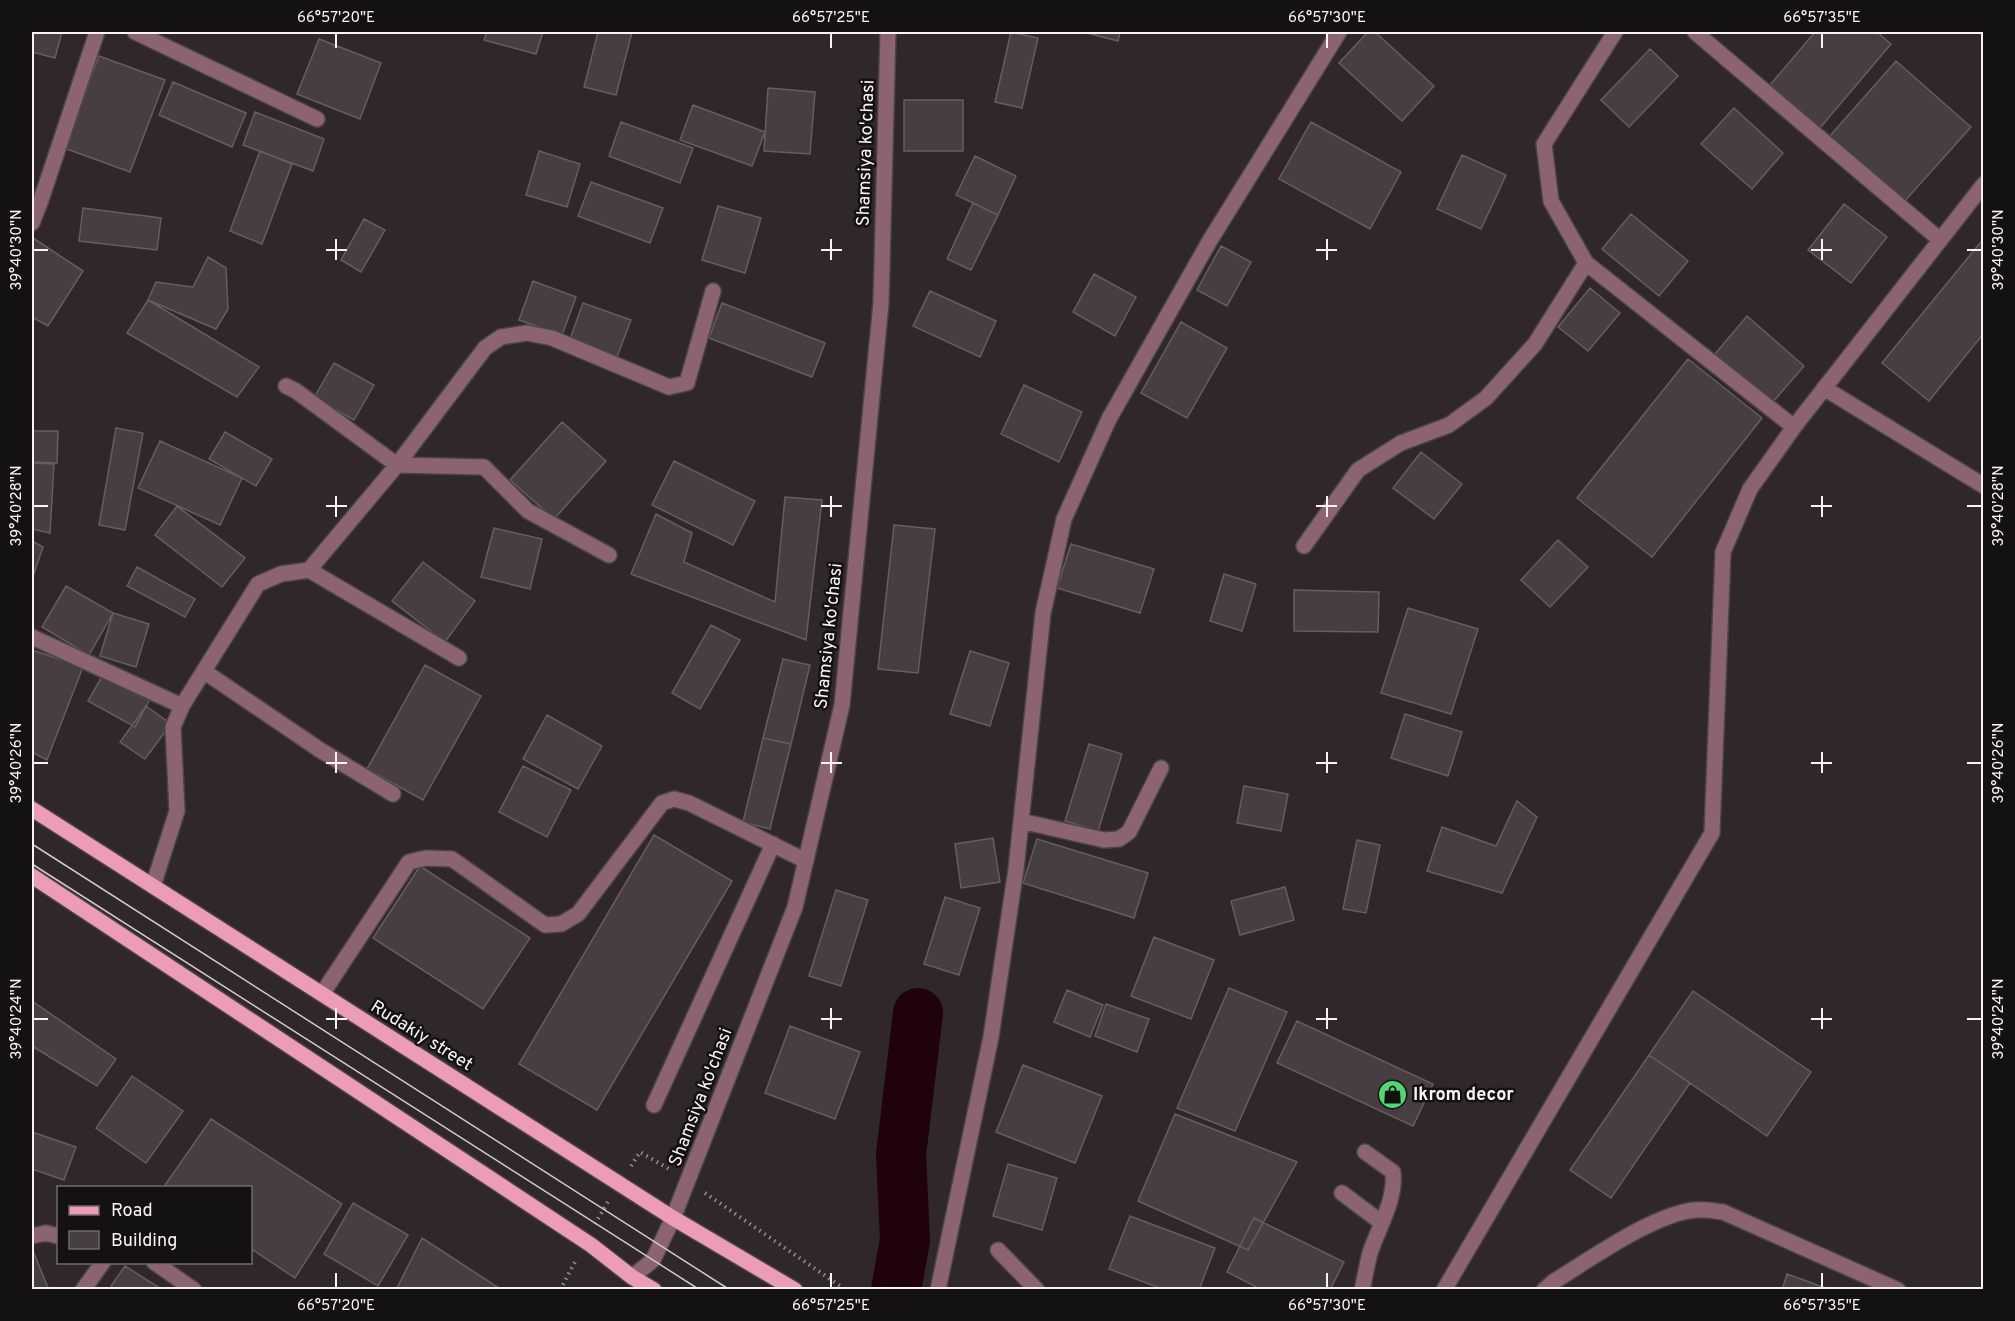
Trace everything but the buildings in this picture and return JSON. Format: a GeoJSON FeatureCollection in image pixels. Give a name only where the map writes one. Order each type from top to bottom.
{"type":"FeatureCollection","features":[{"type":"Feature","properties":{"kind":"main road","name":"Rudakiy street"},"geometry":{"type":"LineString","coordinates":[[32,808],[673,1218],[795,1290]]}},
{"type":"Feature","properties":{"kind":"main road"},"geometry":{"type":"LineString","coordinates":[[32,876],[591,1245],[632,1277],[654,1290]]}},
{"type":"Feature","properties":{"kind":"main road"},"geometry":{"type":"LineString","coordinates":[[622,1290],[632,1277]]}},
{"type":"Feature","properties":{"kind":"street"},"geometry":{"type":"LineString","coordinates":[[32,224],[97,32]]}},
{"type":"Feature","properties":{"kind":"street"},"geometry":{"type":"LineString","coordinates":[[135,32],[317,119]]}},
{"type":"Feature","properties":{"kind":"street","name":"Shamsiya ko'chasi"},"geometry":{"type":"LineString","coordinates":[[632,1277],[653,1260],[673,1218],[795,907],[842,705],[881,303],[888,32]]}},
{"type":"Feature","properties":{"kind":"street"},"geometry":{"type":"LineString","coordinates":[[938,1290],[991,1037],[1021,821],[1043,613],[1064,519],[1126,387],[1209,242],[1339,32]]}},
{"type":"Feature","properties":{"kind":"street"},"geometry":{"type":"LineString","coordinates":[[1614,32],[1544,144],[1551,201],[1586,263],[1794,427]]}},
{"type":"Feature","properties":{"kind":"street"},"geometry":{"type":"LineString","coordinates":[[1695,32],[1939,239]]}},
{"type":"Feature","properties":{"kind":"street"},"geometry":{"type":"LineString","coordinates":[[1444,1290],[1713,833],[1723,552],[1750,489],[1794,427],[1983,184]]}},
{"type":"Feature","properties":{"kind":"street"},"geometry":{"type":"LineString","coordinates":[[1304,546],[1359,470],[1401,443],[1449,425],[1486,398],[1535,344],[1586,263]]}},
{"type":"Feature","properties":{"kind":"street"},"geometry":{"type":"LineString","coordinates":[[309,570],[397,465],[485,348],[501,337],[527,333],[552,338],[669,387],[687,383],[713,291]]}},
{"type":"Feature","properties":{"kind":"street"},"geometry":{"type":"LineString","coordinates":[[286,386],[297,391],[397,465],[484,467],[528,511],[609,555]]}},
{"type":"Feature","properties":{"kind":"street"},"geometry":{"type":"LineString","coordinates":[[1824,388],[1983,486]]}},
{"type":"Feature","properties":{"kind":"street"},"geometry":{"type":"LineString","coordinates":[[153,886],[177,811],[173,727],[182,706],[258,584],[281,574],[309,570],[459,658]]}},
{"type":"Feature","properties":{"kind":"street"},"geometry":{"type":"LineString","coordinates":[[32,637],[182,706]]}},
{"type":"Feature","properties":{"kind":"street"},"geometry":{"type":"LineString","coordinates":[[205,672],[320,750],[393,794]]}},
{"type":"Feature","properties":{"kind":"street"},"geometry":{"type":"LineString","coordinates":[[1021,821],[1104,840],[1119,839],[1129,832],[1161,768]]}},
{"type":"Feature","properties":{"kind":"street"},"geometry":{"type":"LineString","coordinates":[[322,994],[409,862],[426,858],[452,859],[545,925],[561,924],[579,914],[662,803],[674,799],[689,803],[806,861]]}},
{"type":"Feature","properties":{"kind":"street"},"geometry":{"type":"LineString","coordinates":[[654,1105],[773,844]]}},
{"type":"Feature","properties":{"kind":"street"},"geometry":{"type":"LineString","coordinates":[[1362,1290],[1370,1254],[1395,1184],[1394,1172],[1365,1152]]}},
{"type":"Feature","properties":{"kind":"street"},"geometry":{"type":"LineString","coordinates":[[1342,1193],[1382,1223]]}},
{"type":"Feature","properties":{"kind":"street"},"geometry":{"type":"LineString","coordinates":[[1544,1290],[1553,1282],[1663,1218],[1695,1210],[1723,1212],[1898,1290]]}},
{"type":"Feature","properties":{"kind":"street"},"geometry":{"type":"LineString","coordinates":[[32,1236],[45,1233],[57,1236]]}},
{"type":"Feature","properties":{"kind":"street"},"geometry":{"type":"LineString","coordinates":[[998,1250],[1037,1290]]}},
{"type":"Feature","properties":{"kind":"street"},"geometry":{"type":"LineString","coordinates":[[83,1290],[102,1264]]}},
{"type":"Feature","properties":{"kind":"street"},"geometry":{"type":"LineString","coordinates":[[155,1264],[194,1290]]}},
{"type":"Feature","properties":{"kind":"waterway"},"geometry":{"type":"LineString","coordinates":[[896,1290],[905,1240],[901,1155],[918,1013]]}},
{"type":"Feature","properties":{"kind":"tram line"},"geometry":{"type":"LineString","coordinates":[[32,844],[730,1290]]}},
{"type":"Feature","properties":{"kind":"tram line"},"geometry":{"type":"LineString","coordinates":[[32,864],[700,1290]]}},
{"type":"Feature","properties":{"kind":"place","name":"Ikrom decor"},"geometry":{"type":"Point","coordinates":[1392,1094]}}]}
